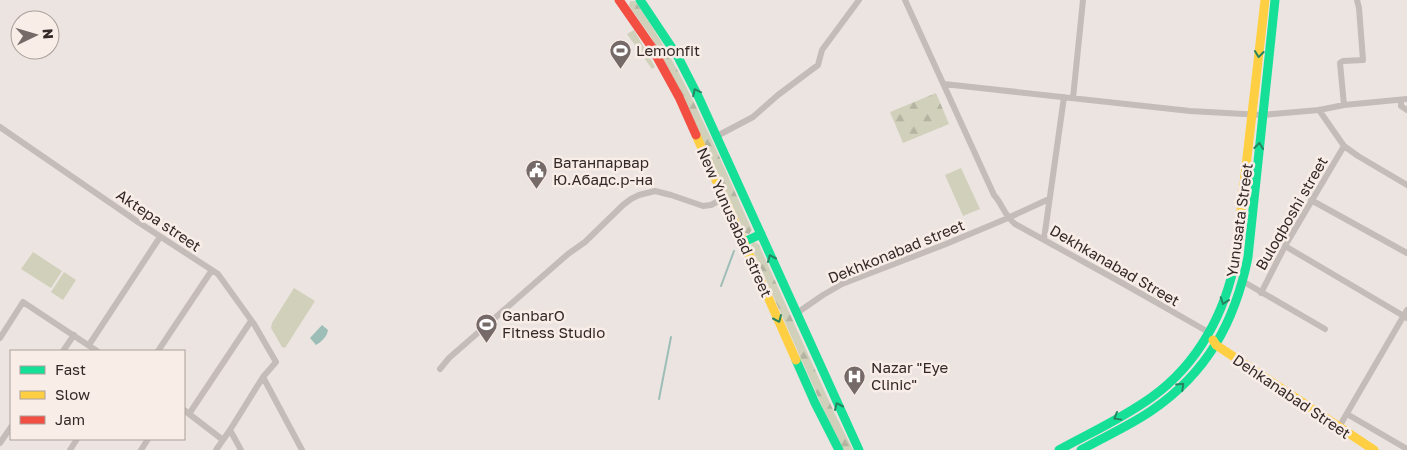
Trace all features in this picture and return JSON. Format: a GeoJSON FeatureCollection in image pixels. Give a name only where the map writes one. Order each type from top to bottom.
{"type":"FeatureCollection","features":[{"type":"Feature","properties":{"kind":"main road","name":"New Yunusabad street"},"geometry":{"type":"LineString","coordinates":[[640,0],[678,57],[696,90],[858,450]]}},
{"type":"Feature","properties":{"kind":"main road","name":"Yunusata Street"},"geometry":{"type":"LineString","coordinates":[[1082,450],[1161,403],[1195,372],[1216,345],[1233,313],[1244,282],[1251,233],[1265,0]]}},
{"type":"Feature","properties":{"kind":"main road","name":"Yunusata Street"},"geometry":{"type":"LineString","coordinates":[[1059,450],[1150,398],[1177,374],[1203,344],[1220,314],[1235,262],[1275,0]]}},
{"type":"Feature","properties":{"kind":"main road","name":"New Yunusabad street"},"geometry":{"type":"LineString","coordinates":[[622,1],[648,41],[686,111],[813,398],[839,450]]}},
{"type":"Feature","properties":{"kind":"main road"},"geometry":{"type":"LineString","coordinates":[[744,242],[761,234]]}},
{"type":"Feature","properties":{"kind":"main road","name":"Dehkanabad Street"},"geometry":{"type":"LineString","coordinates":[[1210,333],[1216,345]]}},
{"type":"Feature","properties":{"kind":"main road","name":"Dehkanabad Street"},"geometry":{"type":"LineString","coordinates":[[1203,344],[1216,345],[1339,427],[1368,449]]}},
{"type":"Feature","properties":{"kind":"street"},"geometry":{"type":"LineString","coordinates":[[717,136],[752,117],[818,65],[822,50],[859,0]]}},
{"type":"Feature","properties":{"kind":"street"},"geometry":{"type":"LineString","coordinates":[[905,0],[994,195],[1008,218]]}},
{"type":"Feature","properties":{"kind":"street"},"geometry":{"type":"LineString","coordinates":[[1072,98],[1083,0]]}},
{"type":"Feature","properties":{"kind":"street"},"geometry":{"type":"LineString","coordinates":[[1344,105],[1340,63],[1343,61],[1363,60],[1357,0]]}},
{"type":"Feature","properties":{"kind":"street"},"geometry":{"type":"LineString","coordinates":[[944,84],[1190,110],[1258,115],[1404,100],[1402,106],[1407,110]]}},
{"type":"Feature","properties":{"kind":"street"},"geometry":{"type":"LineString","coordinates":[[1044,239],[1064,97]]}},
{"type":"Feature","properties":{"kind":"street"},"geometry":{"type":"LineString","coordinates":[[1319,110],[1344,146],[1407,185]]}},
{"type":"Feature","properties":{"kind":"street","name":"Aktepa street"},"geometry":{"type":"LineString","coordinates":[[0,127],[160,237],[218,274],[251,321],[276,362],[263,377]]}},
{"type":"Feature","properties":{"kind":"street","name":"Buloqboshi street"},"geometry":{"type":"LineString","coordinates":[[1261,293],[1285,246],[1344,146]]}},
{"type":"Feature","properties":{"kind":"street"},"geometry":{"type":"LineString","coordinates":[[440,369],[449,358],[568,254],[585,242],[630,199],[655,191],[703,206],[711,205],[724,198]]}},
{"type":"Feature","properties":{"kind":"street","name":"Dekhkonabad street"},"geometry":{"type":"LineString","coordinates":[[796,314],[822,294],[842,284],[946,244],[1049,199]]}},
{"type":"Feature","properties":{"kind":"street"},"geometry":{"type":"LineString","coordinates":[[1311,200],[1407,253]]}},
{"type":"Feature","properties":{"kind":"street"},"geometry":{"type":"LineString","coordinates":[[1000,202],[1018,214]]}},
{"type":"Feature","properties":{"kind":"street","name":"Dekhkanabad Street"},"geometry":{"type":"LineString","coordinates":[[1008,218],[1015,224],[1210,333]]}},
{"type":"Feature","properties":{"kind":"street"},"geometry":{"type":"LineString","coordinates":[[88,345],[160,237]]}},
{"type":"Feature","properties":{"kind":"street"},"geometry":{"type":"LineString","coordinates":[[1285,246],[1406,314],[1339,427]]}},
{"type":"Feature","properties":{"kind":"street"},"geometry":{"type":"LineString","coordinates":[[159,350],[212,270]]}},
{"type":"Feature","properties":{"kind":"street"},"geometry":{"type":"LineString","coordinates":[[1244,282],[1325,329]]}},
{"type":"Feature","properties":{"kind":"street"},"geometry":{"type":"LineString","coordinates":[[0,338],[23,302],[96,350]]}},
{"type":"Feature","properties":{"kind":"street"},"geometry":{"type":"LineString","coordinates":[[223,440],[186,412],[251,321]]}},
{"type":"Feature","properties":{"kind":"street"},"geometry":{"type":"LineString","coordinates":[[64,350],[74,335]]}},
{"type":"Feature","properties":{"kind":"street"},"geometry":{"type":"LineString","coordinates":[[216,450],[263,377],[302,450]]}},
{"type":"Feature","properties":{"kind":"street"},"geometry":{"type":"LineString","coordinates":[[1346,414],[1407,449]]}},
{"type":"Feature","properties":{"kind":"street"},"geometry":{"type":"LineString","coordinates":[[0,443],[10,428]]}},
{"type":"Feature","properties":{"kind":"street"},"geometry":{"type":"LineString","coordinates":[[230,430],[241,450]]}},
{"type":"Feature","properties":{"kind":"green space"},"geometry":{"type":"Polygon","coordinates":[[[630,1],[635,1],[653,28],[685,84],[752,230],[749,234],[745,233],[679,88],[653,40],[629,6],[630,1]]]}},
{"type":"Feature","properties":{"kind":"green space"},"geometry":{"type":"Polygon","coordinates":[[[634,30],[655,67],[652,69],[627,34],[634,30]]]}},
{"type":"Feature","properties":{"kind":"green space"},"geometry":{"type":"Polygon","coordinates":[[[936,93],[949,124],[903,143],[890,112],[936,93]]]}},
{"type":"Feature","properties":{"kind":"green space"},"geometry":{"type":"Polygon","coordinates":[[[961,168],[980,209],[963,216],[945,175],[961,168]]]}},
{"type":"Feature","properties":{"kind":"green space"},"geometry":{"type":"Polygon","coordinates":[[[753,242],[759,245],[853,450],[844,450],[826,415],[751,246],[753,242]]]}},
{"type":"Feature","properties":{"kind":"green space"},"geometry":{"type":"Polygon","coordinates":[[[33,252],[62,271],[51,288],[21,269],[33,252]]]}},
{"type":"Feature","properties":{"kind":"green space"},"geometry":{"type":"Polygon","coordinates":[[[64,272],[76,280],[63,300],[51,292],[64,272]]]}},
{"type":"Feature","properties":{"kind":"green space"},"geometry":{"type":"Polygon","coordinates":[[[294,288],[315,301],[285,348],[282,347],[271,328],[272,323],[294,288]]]}},
{"type":"Feature","properties":{"kind":"water"},"geometry":{"type":"Polygon","coordinates":[[[322,325],[328,330],[324,339],[316,345],[310,338],[322,325]]]}},
{"type":"Feature","properties":{"kind":"waterway"},"geometry":{"type":"LineString","coordinates":[[721,286],[734,251]]}},
{"type":"Feature","properties":{"kind":"waterway"},"geometry":{"type":"LineString","coordinates":[[659,399],[671,337]]}},
{"type":"Feature","properties":{"kind":"traffic: fast"},"geometry":{"type":"LineString","coordinates":[[640,0],[678,57],[699,98],[859,450]]}},
{"type":"Feature","properties":{"kind":"traffic: fast"},"geometry":{"type":"LineString","coordinates":[[1081,450],[1125,427],[1171,396],[1203,363],[1216,344],[1226,324],[1235,303],[1248,257],[1275,0]]}},
{"type":"Feature","properties":{"kind":"traffic: fast"},"geometry":{"type":"LineString","coordinates":[[1059,450],[1141,405],[1168,384],[1196,353],[1217,317],[1225,297],[1236,256],[1240,219]]}},
{"type":"Feature","properties":{"kind":"traffic: fast"},"geometry":{"type":"LineString","coordinates":[[744,242],[761,234]]}},
{"type":"Feature","properties":{"kind":"traffic: fast"},"geometry":{"type":"LineString","coordinates":[[796,360],[839,450]]}},
{"type":"Feature","properties":{"kind":"traffic: slow"},"geometry":{"type":"LineString","coordinates":[[1240,219],[1265,0]]}},
{"type":"Feature","properties":{"kind":"traffic: slow"},"geometry":{"type":"LineString","coordinates":[[696,135],[796,360]]}},
{"type":"Feature","properties":{"kind":"traffic: slow"},"geometry":{"type":"LineString","coordinates":[[1213,340],[1216,345],[1374,450]]}},
{"type":"Feature","properties":{"kind":"traffic: jam"},"geometry":{"type":"LineString","coordinates":[[619,0],[651,46],[679,97],[696,135]]}},
{"type":"Feature","properties":{"kind":"place","name":"Lemonfit"},"geometry":{"type":"Point","coordinates":[620,69]}},
{"type":"Feature","properties":{"kind":"place","name":"Ватанпарвар Ю.Абадс.р-на"},"geometry":{"type":"Point","coordinates":[537,190]}},
{"type":"Feature","properties":{"kind":"place","name":"GanbarO Fitness Studio"},"geometry":{"type":"Point","coordinates":[486,343]}},
{"type":"Feature","properties":{"kind":"place","name":"Nazar \"Eye Clinic\""},"geometry":{"type":"Point","coordinates":[855,395]}}]}
